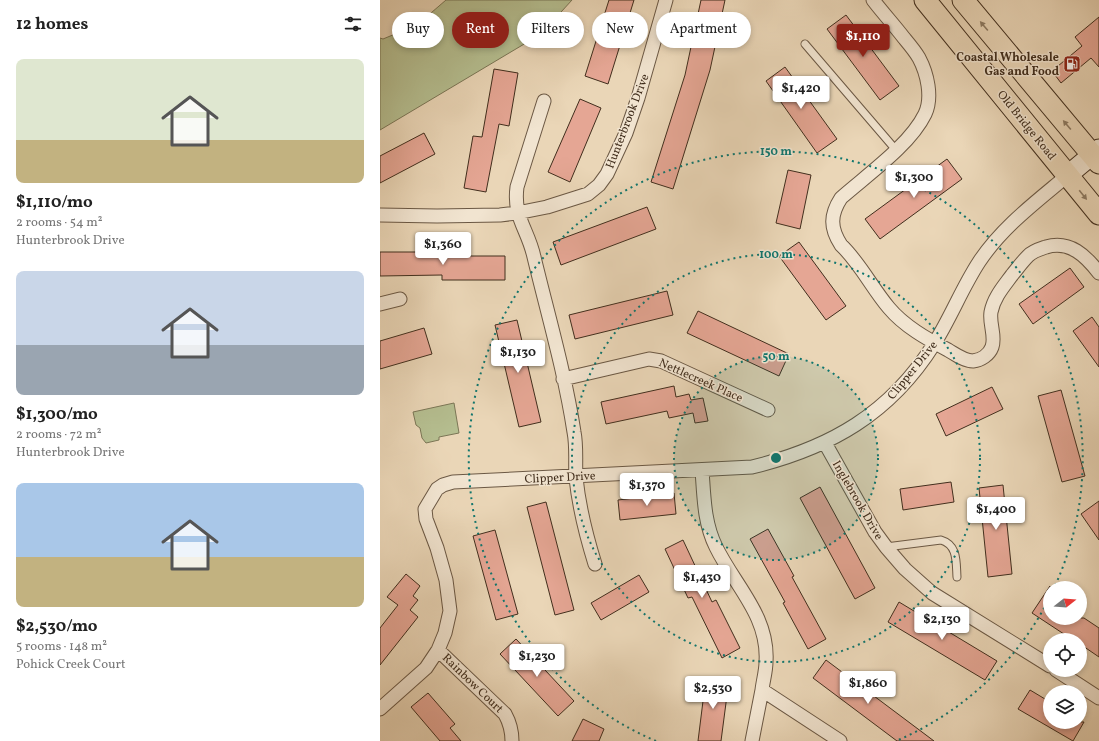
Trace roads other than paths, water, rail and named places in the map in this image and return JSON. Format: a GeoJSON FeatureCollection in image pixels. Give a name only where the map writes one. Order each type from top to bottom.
{"type":"FeatureCollection","features":[{"type":"Feature","properties":{"kind":"main road","name":"Old Bridge Road"},"geometry":{"type":"LineString","coordinates":[[925,0],[1099,214]]}},
{"type":"Feature","properties":{"kind":"main road"},"geometry":{"type":"LineString","coordinates":[[962,0],[1097,156]]}},
{"type":"Feature","properties":{"kind":"street","name":"Hunterbrook Drive"},"geometry":{"type":"LineString","coordinates":[[380,215],[500,215],[547,207],[588,194],[599,185],[607,174],[626,133],[638,98],[666,0]]}},
{"type":"Feature","properties":{"kind":"street"},"geometry":{"type":"LineString","coordinates":[[873,0],[918,56],[924,69],[927,81],[928,96],[925,113],[916,129],[896,150],[841,198],[835,207],[832,226],[835,236],[841,245],[890,309],[910,327],[934,343],[965,360],[973,361],[987,355],[992,348],[994,340],[990,324],[991,311],[995,299],[1028,256],[1038,249],[1050,246],[1067,246],[1083,255],[1099,273]]}},
{"type":"Feature","properties":{"kind":"street"},"geometry":{"type":"LineString","coordinates":[[544,101],[517,187],[516,198],[518,213],[534,253],[575,433],[576,476],[580,508],[595,564]]}},
{"type":"Feature","properties":{"kind":"street","name":"Clipper Drive"},"geometry":{"type":"LineString","coordinates":[[438,650],[445,633],[450,611],[446,580],[437,548],[426,519],[425,509],[437,489],[443,485],[453,482],[752,467],[776,461],[825,443],[854,426],[884,404],[907,381],[934,343],[950,316],[961,292],[980,261],[997,238],[1017,218],[1068,175],[1097,156]]}},
{"type":"Feature","properties":{"kind":"street"},"geometry":{"type":"LineString","coordinates":[[380,304],[400,299]]}},
{"type":"Feature","properties":{"kind":"street","name":"Nettlecreek Place"},"geometry":{"type":"LineString","coordinates":[[563,379],[649,360],[661,361],[768,410]]}},
{"type":"Feature","properties":{"kind":"street","name":"Inglebrook Drive"},"geometry":{"type":"LineString","coordinates":[[825,443],[875,532],[905,569],[932,593],[1043,662]]}},
{"type":"Feature","properties":{"kind":"street"},"geometry":{"type":"LineString","coordinates":[[702,470],[705,510],[708,527],[716,547],[755,612],[761,626],[765,644],[766,662],[752,741]]}},
{"type":"Feature","properties":{"kind":"street"},"geometry":{"type":"LineString","coordinates":[[380,709],[426,668],[438,650]]}},
{"type":"Feature","properties":{"kind":"street","name":"Rainbow Court"},"geometry":{"type":"LineString","coordinates":[[438,650],[505,714],[510,725],[512,741]]}},
{"type":"Feature","properties":{"kind":"street"},"geometry":{"type":"LineString","coordinates":[[1067,677],[1099,698]]}},
{"type":"Feature","properties":{"kind":"street"},"geometry":{"type":"LineString","coordinates":[[762,690],[840,741]]}},
{"type":"Feature","properties":{"kind":"lane"},"geometry":{"type":"LineString","coordinates":[[805,44],[896,150]]}},
{"type":"Feature","properties":{"kind":"lane"},"geometry":{"type":"LineString","coordinates":[[886,546],[941,540],[947,542],[952,546],[955,553],[957,576]]}},
{"type":"Feature","properties":{"kind":"place","name":"Coastal Wholesale Gas and Food"},"geometry":{"type":"Point","coordinates":[1072,64]}}]}
